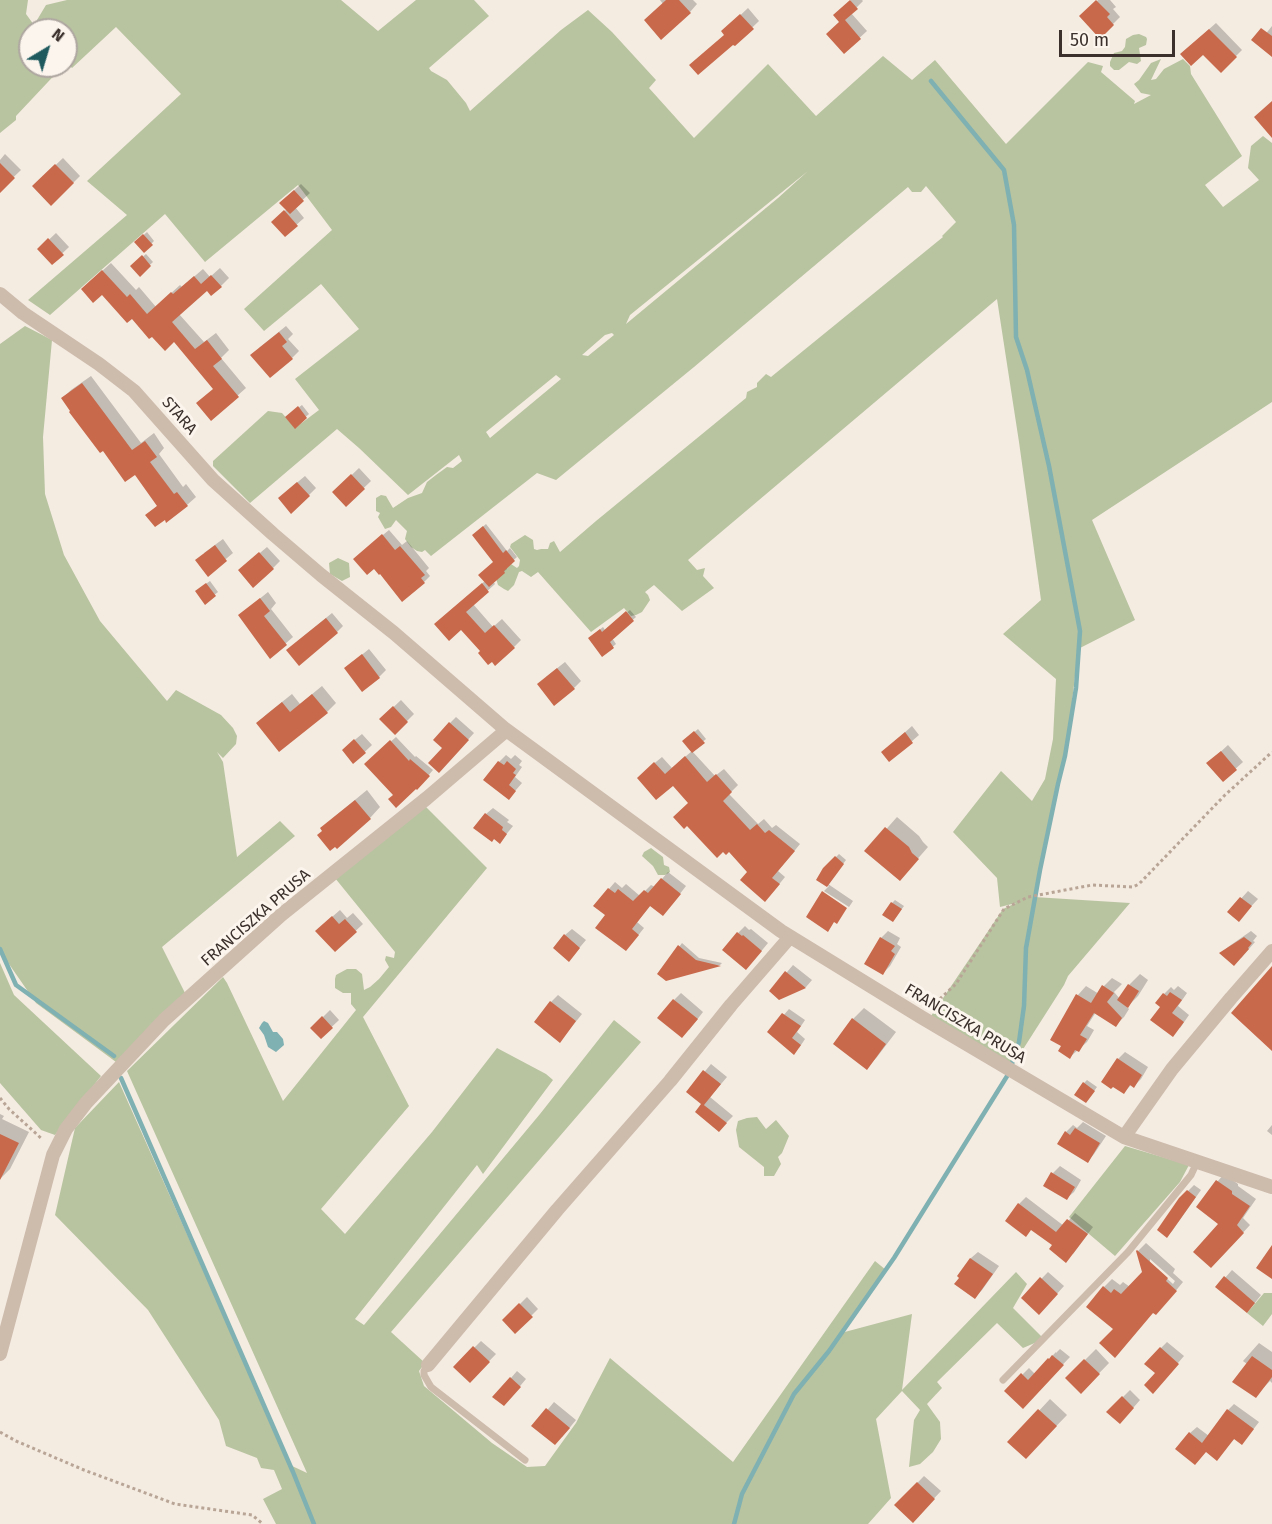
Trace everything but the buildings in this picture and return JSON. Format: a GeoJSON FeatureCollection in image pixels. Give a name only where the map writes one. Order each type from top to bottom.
{"type":"FeatureCollection","features":[{"type":"Feature","properties":{"kind":"street","name":"STARA"},"geometry":{"type":"LineString","coordinates":[[0,294],[23,313],[134,391],[213,480],[321,575]]}},
{"type":"Feature","properties":{"kind":"street","name":"FRANCISZKA PRUSA"},"geometry":{"type":"LineString","coordinates":[[321,575],[394,633],[505,729],[790,937],[1124,1137],[1272,1187]]}},
{"type":"Feature","properties":{"kind":"street","name":"FRANCISZKA PRUSA"},"geometry":{"type":"LineString","coordinates":[[0,1354],[53,1155],[66,1129],[86,1103],[164,1020],[281,915],[427,798],[505,729]]}},
{"type":"Feature","properties":{"kind":"street"},"geometry":{"type":"LineString","coordinates":[[428,1365],[790,937]]}},
{"type":"Feature","properties":{"kind":"street"},"geometry":{"type":"LineString","coordinates":[[1124,1137],[1172,1070],[1272,951]]}},
{"type":"Feature","properties":{"kind":"lane"},"geometry":{"type":"LineString","coordinates":[[1003,1380],[1128,1252],[1191,1175],[1197,1162]]}},
{"type":"Feature","properties":{"kind":"lane"},"geometry":{"type":"LineString","coordinates":[[428,1365],[424,1375],[431,1387],[525,1460]]}},
{"type":"Feature","properties":{"kind":"path"},"geometry":{"type":"LineString","coordinates":[[921,1017],[956,984],[1004,909],[1028,897],[1092,885],[1133,887],[1139,884],[1224,796],[1272,752]]}},
{"type":"Feature","properties":{"kind":"path"},"geometry":{"type":"LineString","coordinates":[[0,1098],[42,1139]]}},
{"type":"Feature","properties":{"kind":"path"},"geometry":{"type":"LineString","coordinates":[[0,1432],[84,1470],[175,1504],[252,1515],[263,1524]]}},
{"type":"Feature","properties":{"kind":"green space"},"geometry":{"type":"Polygon","coordinates":[[[0,0],[28,0],[26,14],[29,18],[18,18],[18,78],[52,78],[16,116],[16,120],[0,133],[0,0]]]}},
{"type":"Feature","properties":{"kind":"green space"},"geometry":{"type":"Polygon","coordinates":[[[67,0],[341,0],[378,31],[416,0],[474,0],[489,16],[429,68],[447,80],[470,111],[561,30],[588,10],[612,32],[656,80],[649,88],[694,138],[768,64],[816,116],[883,56],[912,80],[935,60],[1006,144],[1088,62],[1103,66],[1101,72],[1135,101],[1134,104],[1151,95],[1141,93],[1134,84],[1151,63],[1161,59],[1151,80],[1156,79],[1164,69],[1183,59],[1190,66],[1191,74],[1242,156],[1205,185],[1223,207],[1259,180],[1248,168],[1251,146],[1263,136],[1272,143],[1272,402],[1092,520],[1135,620],[1078,649],[1069,729],[1034,897],[1130,903],[1068,976],[1013,1065],[931,1016],[1003,909],[1016,903],[1000,907],[997,878],[953,832],[1001,771],[1032,801],[1045,779],[1053,739],[1056,679],[1003,634],[1041,600],[997,299],[688,560],[697,570],[705,568],[703,576],[714,588],[682,611],[654,585],[645,592],[650,600],[642,612],[631,616],[624,608],[591,632],[538,572],[531,577],[522,571],[519,572],[514,585],[508,591],[498,585],[495,575],[511,564],[517,568],[519,566],[520,560],[510,547],[525,535],[533,540],[534,549],[548,549],[550,543],[554,541],[560,552],[746,398],[747,392],[757,387],[757,383],[766,374],[771,377],[943,237],[956,222],[926,186],[921,192],[912,192],[908,187],[556,480],[537,473],[431,556],[425,550],[417,551],[411,547],[405,539],[407,531],[396,520],[391,527],[385,529],[378,517],[380,513],[376,511],[376,498],[381,495],[386,496],[393,508],[408,498],[422,493],[427,482],[447,467],[453,468],[462,461],[459,455],[408,495],[337,429],[250,503],[213,466],[213,461],[268,411],[282,413],[295,428],[319,410],[295,379],[359,329],[321,284],[264,331],[244,309],[332,230],[298,185],[205,262],[165,214],[50,315],[28,300],[127,215],[87,181],[181,94],[116,27],[78,62],[78,18],[38,18],[46,5],[67,0]],[[808,171],[630,315],[626,324],[808,171]],[[612,333],[605,335],[582,355],[588,356],[614,335],[612,333]],[[556,375],[486,432],[490,438],[561,379],[556,375]]]}},
{"type":"Feature","properties":{"kind":"green space"},"geometry":{"type":"Polygon","coordinates":[[[1139,34],[1147,39],[1146,45],[1139,48],[1141,61],[1137,64],[1129,62],[1119,70],[1114,70],[1110,62],[1114,53],[1122,51],[1126,39],[1139,34]]]}},
{"type":"Feature","properties":{"kind":"green space"},"geometry":{"type":"Polygon","coordinates":[[[25,326],[52,340],[43,437],[45,494],[64,555],[100,621],[167,701],[176,690],[221,715],[233,728],[237,736],[236,744],[223,758],[217,752],[223,762],[237,857],[280,821],[295,836],[162,947],[186,995],[116,1062],[36,1003],[0,951],[0,344],[25,326]]]}},
{"type":"Feature","properties":{"kind":"green space"},"geometry":{"type":"Polygon","coordinates":[[[338,558],[349,563],[350,577],[342,581],[330,574],[329,563],[338,558]]]}},
{"type":"Feature","properties":{"kind":"green space"},"geometry":{"type":"Polygon","coordinates":[[[424,805],[487,868],[363,1017],[409,1106],[321,1209],[345,1234],[432,1132],[497,1048],[553,1080],[483,1174],[477,1165],[355,1319],[364,1325],[540,1114],[614,1020],[641,1042],[391,1332],[425,1363],[419,1371],[424,1386],[492,1443],[527,1467],[545,1466],[576,1423],[610,1358],[733,1462],[875,1261],[886,1270],[841,1333],[912,1314],[902,1390],[1016,1272],[1027,1284],[1013,1308],[1044,1339],[1023,1348],[997,1323],[937,1382],[942,1388],[927,1404],[940,1422],[941,1439],[933,1452],[920,1464],[909,1467],[914,1420],[920,1410],[902,1391],[876,1419],[891,1498],[868,1524],[276,1524],[263,1499],[282,1489],[274,1470],[261,1468],[257,1458],[226,1446],[219,1420],[148,1310],[55,1215],[75,1128],[119,1082],[290,1465],[307,1473],[127,1071],[223,977],[283,1101],[356,1010],[351,1004],[351,993],[343,993],[335,988],[336,975],[347,969],[356,969],[362,974],[364,990],[379,979],[389,967],[385,960],[386,956],[394,958],[395,952],[335,878],[424,805]]]}},
{"type":"Feature","properties":{"kind":"green space"},"geometry":{"type":"Polygon","coordinates":[[[651,848],[663,857],[664,865],[669,867],[670,872],[658,875],[653,866],[642,856],[651,848]]]}},
{"type":"Feature","properties":{"kind":"green space"},"geometry":{"type":"Polygon","coordinates":[[[0,963],[14,995],[101,1076],[55,1135],[41,1130],[0,1083],[0,963]]]}},
{"type":"Feature","properties":{"kind":"green space"},"geometry":{"type":"Polygon","coordinates":[[[757,1117],[766,1129],[776,1120],[789,1136],[778,1157],[781,1164],[774,1176],[764,1176],[764,1167],[739,1147],[736,1130],[738,1121],[757,1117]]]}},
{"type":"Feature","properties":{"kind":"green space"},"geometry":{"type":"Polygon","coordinates":[[[1125,1146],[1189,1165],[1180,1182],[1115,1256],[1069,1217],[1125,1146]]]}},
{"type":"Feature","properties":{"kind":"green space"},"geometry":{"type":"Polygon","coordinates":[[[1264,1293],[1272,1293],[1272,1314],[1263,1326],[1247,1313],[1264,1293]]]}},
{"type":"Feature","properties":{"kind":"water"},"geometry":{"type":"Polygon","coordinates":[[[264,1021],[283,1039],[284,1045],[276,1052],[268,1047],[259,1028],[264,1021]]]}},
{"type":"Feature","properties":{"kind":"waterway"},"geometry":{"type":"LineString","coordinates":[[734,1524],[742,1494],[794,1394],[829,1351],[894,1258],[1009,1073],[1019,1042],[1024,1006],[1026,948],[1040,870],[1065,756],[1076,688],[1080,631],[1049,466],[1027,370],[1016,337],[1014,225],[1004,170],[931,81]]}},
{"type":"Feature","properties":{"kind":"waterway"},"geometry":{"type":"LineString","coordinates":[[0,949],[16,985],[114,1056]]}},
{"type":"Feature","properties":{"kind":"waterway"},"geometry":{"type":"LineString","coordinates":[[121,1078],[314,1524]]}}]}
